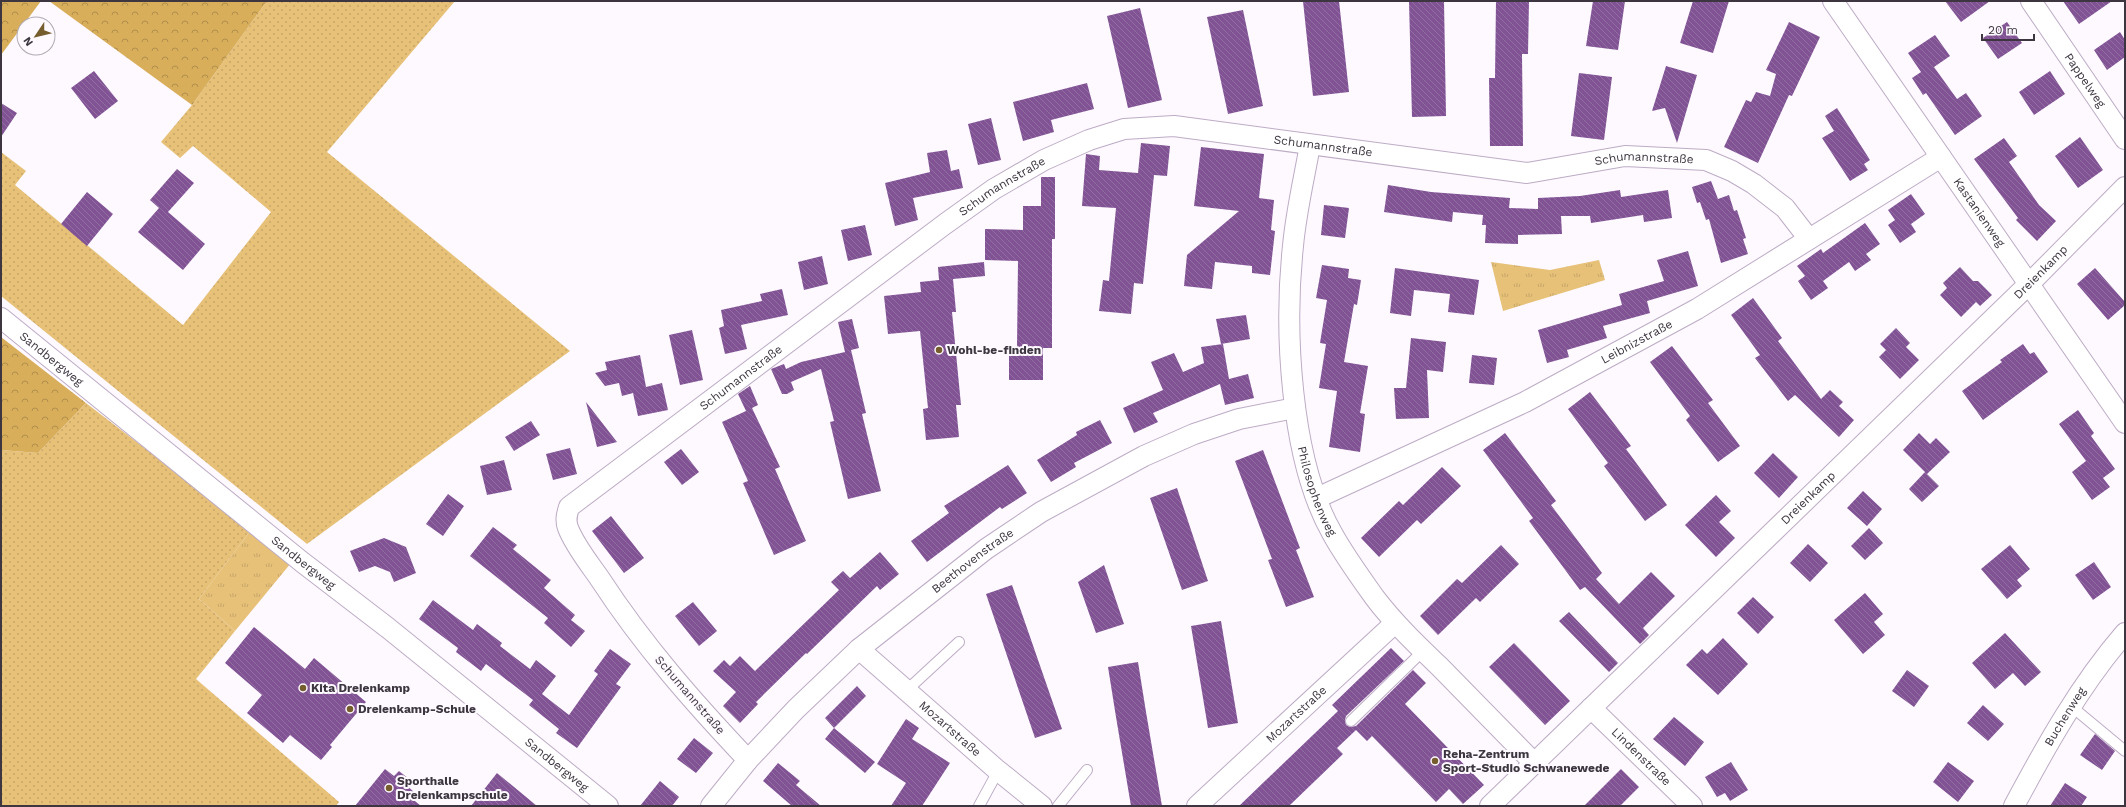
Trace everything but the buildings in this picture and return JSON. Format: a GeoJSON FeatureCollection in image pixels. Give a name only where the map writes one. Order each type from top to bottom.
{"type":"FeatureCollection","features":[{"type":"Feature","properties":{"kind":"street","name":"Kastanienweg"},"geometry":{"type":"LineString","coordinates":[[1834,1],[1941,157],[2123,415]]}},
{"type":"Feature","properties":{"kind":"street","name":"Pappelweg"},"geometry":{"type":"LineString","coordinates":[[2032,1],[2125,139]]}},
{"type":"Feature","properties":{"kind":"street","name":"Schumannstraße"},"geometry":{"type":"LineString","coordinates":[[748,760],[689,697],[626,616],[581,550],[568,527],[566,516],[569,507],[945,224],[994,189],[1044,160],[1089,140],[1124,129],[1174,126],[1527,173],[1625,156],[1706,160],[1732,171],[1754,184],[1785,208],[1810,239]]}},
{"type":"Feature","properties":{"kind":"street","name":"Philosophenweg"},"geometry":{"type":"LineString","coordinates":[[1310,145],[1293,244],[1289,291],[1290,345],[1295,408],[1307,463],[1317,498],[1331,532],[1375,598],[1395,623],[1534,763]]}},
{"type":"Feature","properties":{"kind":"street","name":"Leibnizstraße"},"geometry":{"type":"LineString","coordinates":[[1317,498],[1525,402],[1697,309],[1941,157]]}},
{"type":"Feature","properties":{"kind":"street","name":"Dreienkamp"},"geometry":{"type":"LineString","coordinates":[[1490,806],[2030,283],[2125,187]]}},
{"type":"Feature","properties":{"kind":"street","name":"Sandbergweg"},"geometry":{"type":"LineString","coordinates":[[1,318],[302,562],[394,632],[608,806]]}},
{"type":"Feature","properties":{"kind":"street","name":"Beethovenstraße"},"geometry":{"type":"LineString","coordinates":[[711,806],[748,760],[796,709],[860,649],[986,549],[1041,512],[1124,466],[1194,434],[1239,419],[1295,408]]}},
{"type":"Feature","properties":{"kind":"street","name":"Mozartstraße"},"geometry":{"type":"LineString","coordinates":[[1198,806],[1395,623]]}},
{"type":"Feature","properties":{"kind":"street","name":"Buchenweg"},"geometry":{"type":"LineString","coordinates":[[2014,806],[2051,738],[2071,706],[2125,633]]}},
{"type":"Feature","properties":{"kind":"street","name":"Mozartstraße"},"geometry":{"type":"LineString","coordinates":[[860,649],[998,772],[1042,806]]}},
{"type":"Feature","properties":{"kind":"street","name":"Lindenstraße"},"geometry":{"type":"LineString","coordinates":[[1591,708],[1692,806]]}},
{"type":"Feature","properties":{"kind":"lane"},"geometry":{"type":"LineString","coordinates":[[907,690],[959,642]]}},
{"type":"Feature","properties":{"kind":"lane"},"geometry":{"type":"LineString","coordinates":[[1352,721],[1423,651]]}},
{"type":"Feature","properties":{"kind":"lane"},"geometry":{"type":"LineString","coordinates":[[2071,706],[2125,751]]}},
{"type":"Feature","properties":{"kind":"lane"},"geometry":{"type":"LineString","coordinates":[[1058,806],[1087,770]]}},
{"type":"Feature","properties":{"kind":"lane"},"geometry":{"type":"LineString","coordinates":[[979,806],[998,772]]}},
{"type":"Feature","properties":{"kind":"green space"},"geometry":{"type":"Polygon","coordinates":[[[1,1],[41,1],[30,16],[16,16],[16,35],[1,55],[1,1]]]}},
{"type":"Feature","properties":{"kind":"green space"},"geometry":{"type":"Polygon","coordinates":[[[49,1],[267,1],[192,105],[49,1]]]}},
{"type":"Feature","properties":{"kind":"green space"},"geometry":{"type":"Polygon","coordinates":[[[267,1],[455,1],[327,152],[570,351],[307,544],[1,296],[1,152],[26,171],[15,185],[183,325],[271,212],[193,146],[180,158],[161,142],[192,105],[267,1]]]}},
{"type":"Feature","properties":{"kind":"green space"},"geometry":{"type":"Polygon","coordinates":[[[1599,260],[1605,280],[1503,311],[1491,262],[1550,270],[1599,260]]]}},
{"type":"Feature","properties":{"kind":"green space"},"geometry":{"type":"Polygon","coordinates":[[[1,337],[86,403],[38,453],[1,450],[1,337]]]}},
{"type":"Feature","properties":{"kind":"green space"},"geometry":{"type":"Polygon","coordinates":[[[86,403],[251,530],[199,599],[235,631],[196,679],[339,802],[336,806],[1,806],[1,450],[38,453],[86,403]]]}},
{"type":"Feature","properties":{"kind":"green space"},"geometry":{"type":"Polygon","coordinates":[[[251,530],[291,563],[235,631],[199,599],[251,530]]]}},
{"type":"Feature","properties":{"kind":"place","name":"Wohl-be-finden"},"geometry":{"type":"Point","coordinates":[939,350]}},
{"type":"Feature","properties":{"kind":"place","name":"Kita Dreienkamp"},"geometry":{"type":"Point","coordinates":[303,688]}},
{"type":"Feature","properties":{"kind":"place","name":"Dreienkamp-Schule"},"geometry":{"type":"Point","coordinates":[350,709]}},
{"type":"Feature","properties":{"kind":"place","name":"Reha-Zentrum Sport-Studio Schwanewede"},"geometry":{"type":"Point","coordinates":[1435,761]}},
{"type":"Feature","properties":{"kind":"place","name":"Sporthalle Dreienkampschule"},"geometry":{"type":"Point","coordinates":[389,788]}}]}
